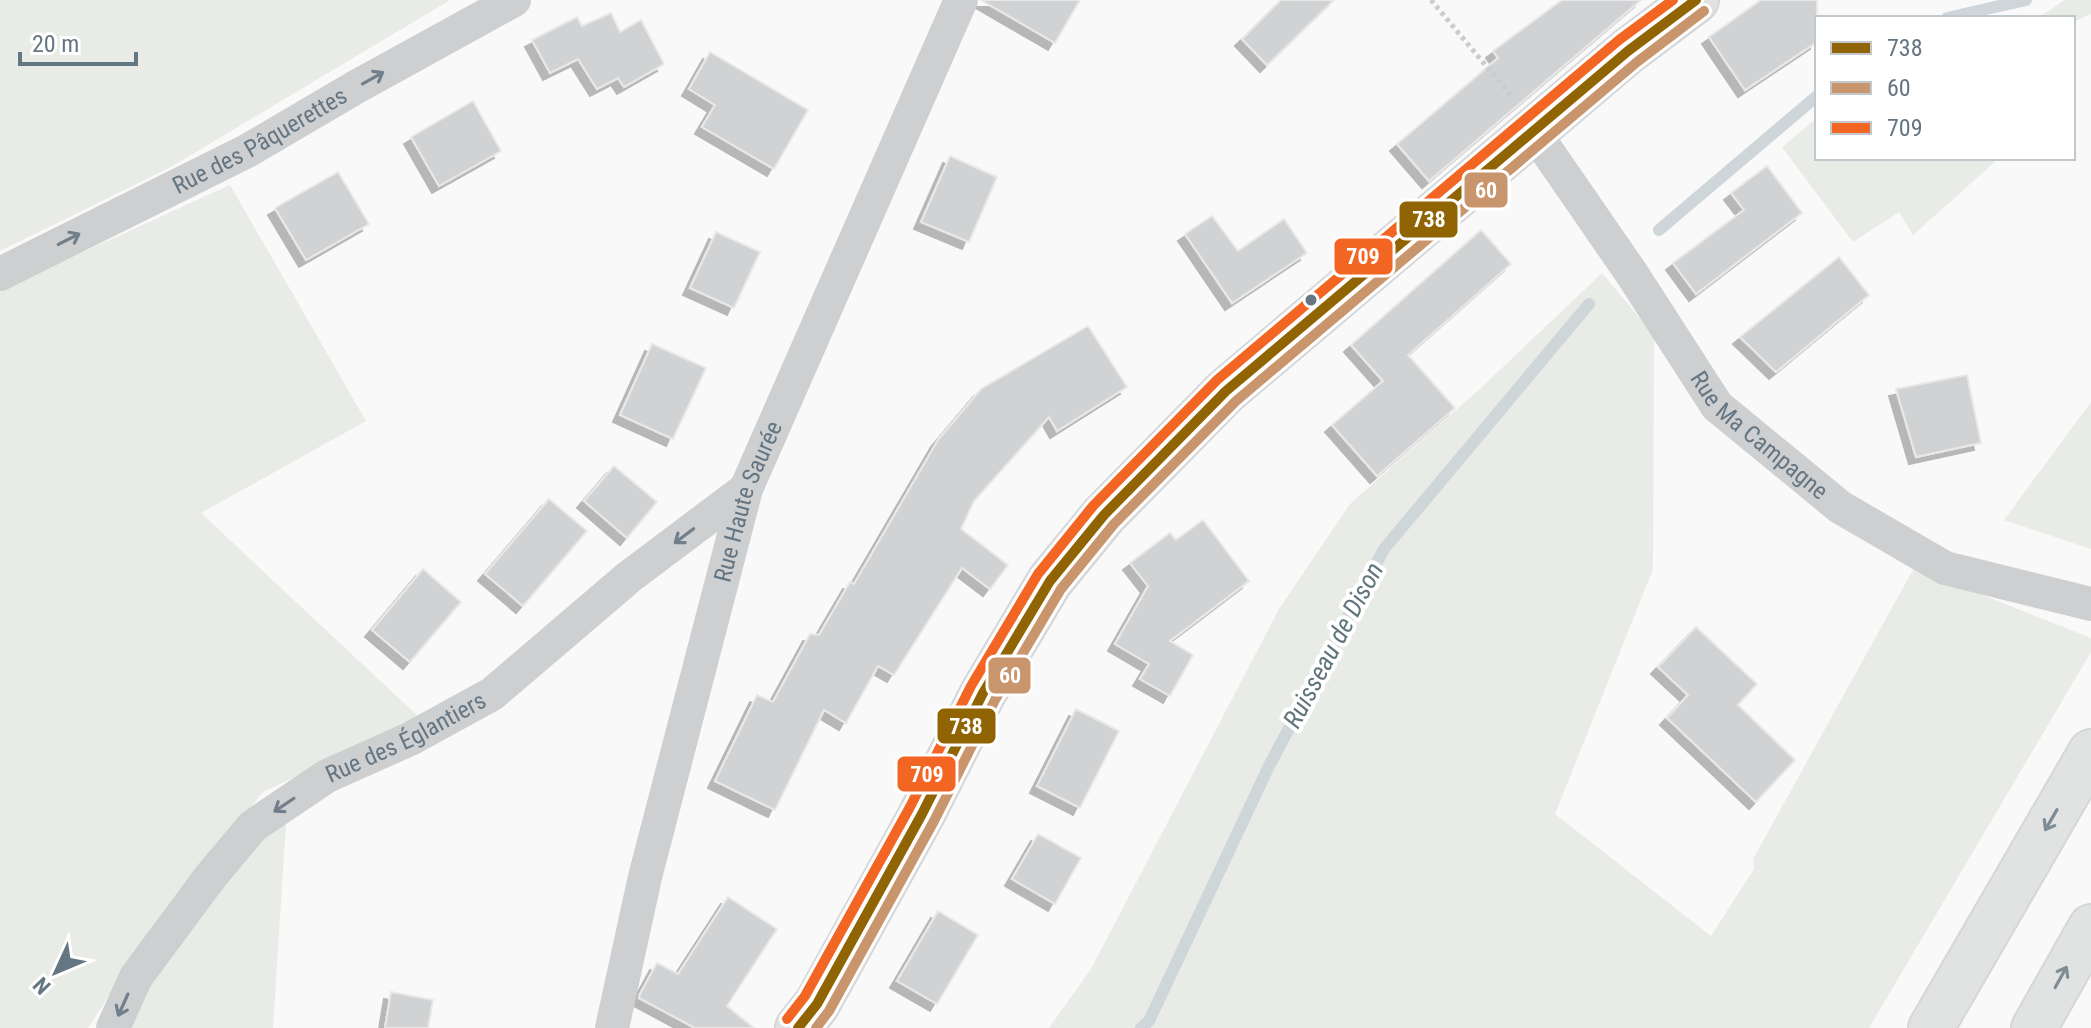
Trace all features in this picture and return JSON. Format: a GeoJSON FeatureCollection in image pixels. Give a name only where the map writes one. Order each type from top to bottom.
{"type":"FeatureCollection","features":[{"type":"Feature","properties":{"kind":"main road"},"geometry":{"type":"LineString","coordinates":[[798,1028],[817,1004],[922,814],[983,693],[1050,581],[1104,515],[1226,391],[1628,51],[1696,0]]}},
{"type":"Feature","properties":{"kind":"main road"},"geometry":{"type":"LineString","coordinates":[[1931,1028],[2091,752]]}},
{"type":"Feature","properties":{"kind":"main road"},"geometry":{"type":"LineString","coordinates":[[2034,1028],[2091,927]]}},
{"type":"Feature","properties":{"kind":"street","name":"Rue des Pâquerettes"},"geometry":{"type":"LineString","coordinates":[[0,274],[247,151],[514,0]]}},
{"type":"Feature","properties":{"kind":"street","name":"Rue Haute Saurée"},"geometry":{"type":"LineString","coordinates":[[612,1028],[645,877],[746,489],[961,0]]}},
{"type":"Feature","properties":{"kind":"street","name":"Rue Ma Campagne"},"geometry":{"type":"LineString","coordinates":[[1534,132],[1632,274],[1717,406],[1840,507],[1945,568],[2091,604]]}},
{"type":"Feature","properties":{"kind":"street","name":"Rue des Églantiers"},"geometry":{"type":"LineString","coordinates":[[113,1028],[136,977],[211,876],[253,826],[327,776],[410,739],[492,694],[629,577],[746,489]]}},
{"type":"Feature","properties":{"kind":"path"},"geometry":{"type":"LineString","coordinates":[[1431,0],[1516,102],[1534,132]]}},
{"type":"Feature","properties":{"kind":"shaded area"},"geometry":{"type":"Polygon","coordinates":[[[0,0],[450,0],[171,167],[0,251],[0,0]]]}},
{"type":"Feature","properties":{"kind":"shaded area"},"geometry":{"type":"Polygon","coordinates":[[[2065,0],[2091,0],[2091,14],[2075,21],[2075,16],[2041,16],[2065,0]]]}},
{"type":"Feature","properties":{"kind":"shaded area"},"geometry":{"type":"Polygon","coordinates":[[[1815,120],[1815,160],[1997,160],[1913,235],[1899,212],[1853,242],[1782,147],[1815,120]]]}},
{"type":"Feature","properties":{"kind":"shaded area"},"geometry":{"type":"Polygon","coordinates":[[[230,185],[366,421],[201,513],[421,719],[263,792],[156,923],[88,1028],[0,1028],[0,290],[230,185]]]}},
{"type":"Feature","properties":{"kind":"shaded area"},"geometry":{"type":"Polygon","coordinates":[[[1602,273],[1654,335],[1653,569],[1555,814],[1711,936],[1754,869],[1753,859],[1914,568],[2091,638],[2091,652],[1869,1028],[1049,1028],[1091,969],[1279,609],[1350,504],[1482,387],[1602,273]]]}},
{"type":"Feature","properties":{"kind":"shaded area"},"geometry":{"type":"Polygon","coordinates":[[[2091,402],[2091,549],[2004,520],[2091,402]]]}},
{"type":"Feature","properties":{"kind":"shaded area"},"geometry":{"type":"Polygon","coordinates":[[[287,807],[273,1028],[124,1028],[135,993],[287,807]]]}},
{"type":"Feature","properties":{"kind":"building"},"geometry":{"type":"Polygon","coordinates":[[[981,0],[1080,0],[1055,43],[981,0]]]}},
{"type":"Feature","properties":{"kind":"building"},"geometry":{"type":"Polygon","coordinates":[[[1281,0],[1334,0],[1267,65],[1242,39],[1281,0]]]}},
{"type":"Feature","properties":{"kind":"building"},"geometry":{"type":"Polygon","coordinates":[[[1562,0],[1641,0],[1429,181],[1397,144],[1498,58],[1493,51],[1562,0]]]}},
{"type":"Feature","properties":{"kind":"building"},"geometry":{"type":"Polygon","coordinates":[[[1761,0],[1817,0],[1815,43],[1745,90],[1709,37],[1761,0]]]}},
{"type":"Feature","properties":{"kind":"building"},"geometry":{"type":"Polygon","coordinates":[[[611,13],[620,32],[641,20],[664,64],[624,87],[618,78],[597,89],[578,59],[550,73],[532,40],[577,17],[582,26],[611,13]]]}},
{"type":"Feature","properties":{"kind":"building"},"geometry":{"type":"Polygon","coordinates":[[[710,52],[808,110],[774,169],[702,127],[715,105],[689,89],[710,52]]]}},
{"type":"Feature","properties":{"kind":"building"},"geometry":{"type":"Polygon","coordinates":[[[473,101],[501,151],[439,186],[411,137],[473,101]]]}},
{"type":"Feature","properties":{"kind":"building"},"geometry":{"type":"Polygon","coordinates":[[[950,156],[997,177],[969,242],[921,222],[950,156]]]}},
{"type":"Feature","properties":{"kind":"building"},"geometry":{"type":"Polygon","coordinates":[[[1767,166],[1802,213],[1696,294],[1673,263],[1744,210],[1731,193],[1767,166]]]}},
{"type":"Feature","properties":{"kind":"building"},"geometry":{"type":"Polygon","coordinates":[[[338,172],[369,224],[306,260],[275,208],[338,172]]]}},
{"type":"Feature","properties":{"kind":"building"},"geometry":{"type":"Polygon","coordinates":[[[1212,216],[1238,251],[1284,219],[1307,253],[1232,303],[1185,234],[1212,216]]]}},
{"type":"Feature","properties":{"kind":"building"},"geometry":{"type":"Polygon","coordinates":[[[1481,230],[1511,264],[1408,355],[1455,408],[1377,476],[1332,425],[1383,381],[1351,345],[1481,230]]]}},
{"type":"Feature","properties":{"kind":"building"},"geometry":{"type":"Polygon","coordinates":[[[716,232],[760,252],[734,308],[690,288],[716,232]]]}},
{"type":"Feature","properties":{"kind":"building"},"geometry":{"type":"Polygon","coordinates":[[[1839,257],[1869,295],[1776,372],[1740,337],[1839,257]]]}},
{"type":"Feature","properties":{"kind":"building"},"geometry":{"type":"Polygon","coordinates":[[[1088,326],[1127,387],[1057,431],[1049,417],[974,501],[961,529],[1008,565],[990,589],[962,568],[894,675],[878,666],[846,723],[824,710],[775,810],[715,781],[757,695],[773,702],[810,634],[819,635],[850,582],[854,584],[938,440],[981,389],[1088,326]]]}},
{"type":"Feature","properties":{"kind":"building"},"geometry":{"type":"Polygon","coordinates":[[[652,344],[706,368],[673,439],[620,415],[652,344]]]}},
{"type":"Feature","properties":{"kind":"building"},"geometry":{"type":"Polygon","coordinates":[[[1967,375],[1981,443],[1916,457],[1896,389],[1967,375]]]}},
{"type":"Feature","properties":{"kind":"building"},"geometry":{"type":"Polygon","coordinates":[[[614,466],[657,502],[627,538],[584,501],[614,466]]]}},
{"type":"Feature","properties":{"kind":"building"},"geometry":{"type":"Polygon","coordinates":[[[549,499],[587,531],[523,606],[485,574],[549,499]]]}},
{"type":"Feature","properties":{"kind":"building"},"geometry":{"type":"Polygon","coordinates":[[[1203,520],[1249,581],[1170,641],[1193,655],[1170,696],[1140,679],[1149,664],[1115,644],[1148,586],[1130,563],[1170,533],[1176,540],[1203,520]]]}},
{"type":"Feature","properties":{"kind":"building"},"geometry":{"type":"Polygon","coordinates":[[[423,569],[461,602],[410,662],[372,630],[423,569]]]}},
{"type":"Feature","properties":{"kind":"building"},"geometry":{"type":"Polygon","coordinates":[[[1696,627],[1757,684],[1738,705],[1795,760],[1756,802],[1667,718],[1688,695],[1658,667],[1696,627]]]}},
{"type":"Feature","properties":{"kind":"building"},"geometry":{"type":"Polygon","coordinates":[[[1076,709],[1119,731],[1080,808],[1037,786],[1076,709]]]}},
{"type":"Feature","properties":{"kind":"building"},"geometry":{"type":"Polygon","coordinates":[[[1038,834],[1081,858],[1055,904],[1012,879],[1038,834]]]}},
{"type":"Feature","properties":{"kind":"building"},"geometry":{"type":"Polygon","coordinates":[[[728,897],[777,929],[727,1006],[754,1028],[695,1028],[639,998],[640,994],[657,963],[678,974],[728,897]]]}},
{"type":"Feature","properties":{"kind":"building"},"geometry":{"type":"Polygon","coordinates":[[[938,911],[978,935],[937,1004],[897,981],[938,911]]]}},
{"type":"Feature","properties":{"kind":"building"},"geometry":{"type":"Polygon","coordinates":[[[391,992],[433,1000],[428,1028],[385,1028],[391,992]]]}},
{"type":"Feature","properties":{"kind":"waterway","name":"Ruisseau de Dison"},"geometry":{"type":"LineString","coordinates":[[1956,16],[2026,0]]}},
{"type":"Feature","properties":{"kind":"waterway","name":"Ruisseau de Dison"},"geometry":{"type":"LineString","coordinates":[[1659,230],[1815,98]]}},
{"type":"Feature","properties":{"kind":"waterway","name":"Ruisseau de Dison"},"geometry":{"type":"LineString","coordinates":[[1141,1028],[1149,1021],[1269,766],[1384,549],[1589,304]]}},
{"type":"Feature","properties":{"kind":"transit line","name":"709"},"geometry":{"type":"LineString","coordinates":[[787,1019],[805,996],[910,807],[971,686],[1038,574],[1093,506],[1217,380],[1619,40],[1673,0]]}},
{"type":"Feature","properties":{"kind":"transit line","name":"738"},"geometry":{"type":"LineString","coordinates":[[798,1028],[817,1004],[922,814],[983,693],[1050,581],[1104,515],[1226,391],[1628,51],[1696,0]]}},
{"type":"Feature","properties":{"kind":"transit line","name":"60"},"geometry":{"type":"LineString","coordinates":[[816,1028],[829,1011],[934,821],[995,700],[1061,589],[1114,524],[1236,401],[1637,62],[1704,11]]}}]}
